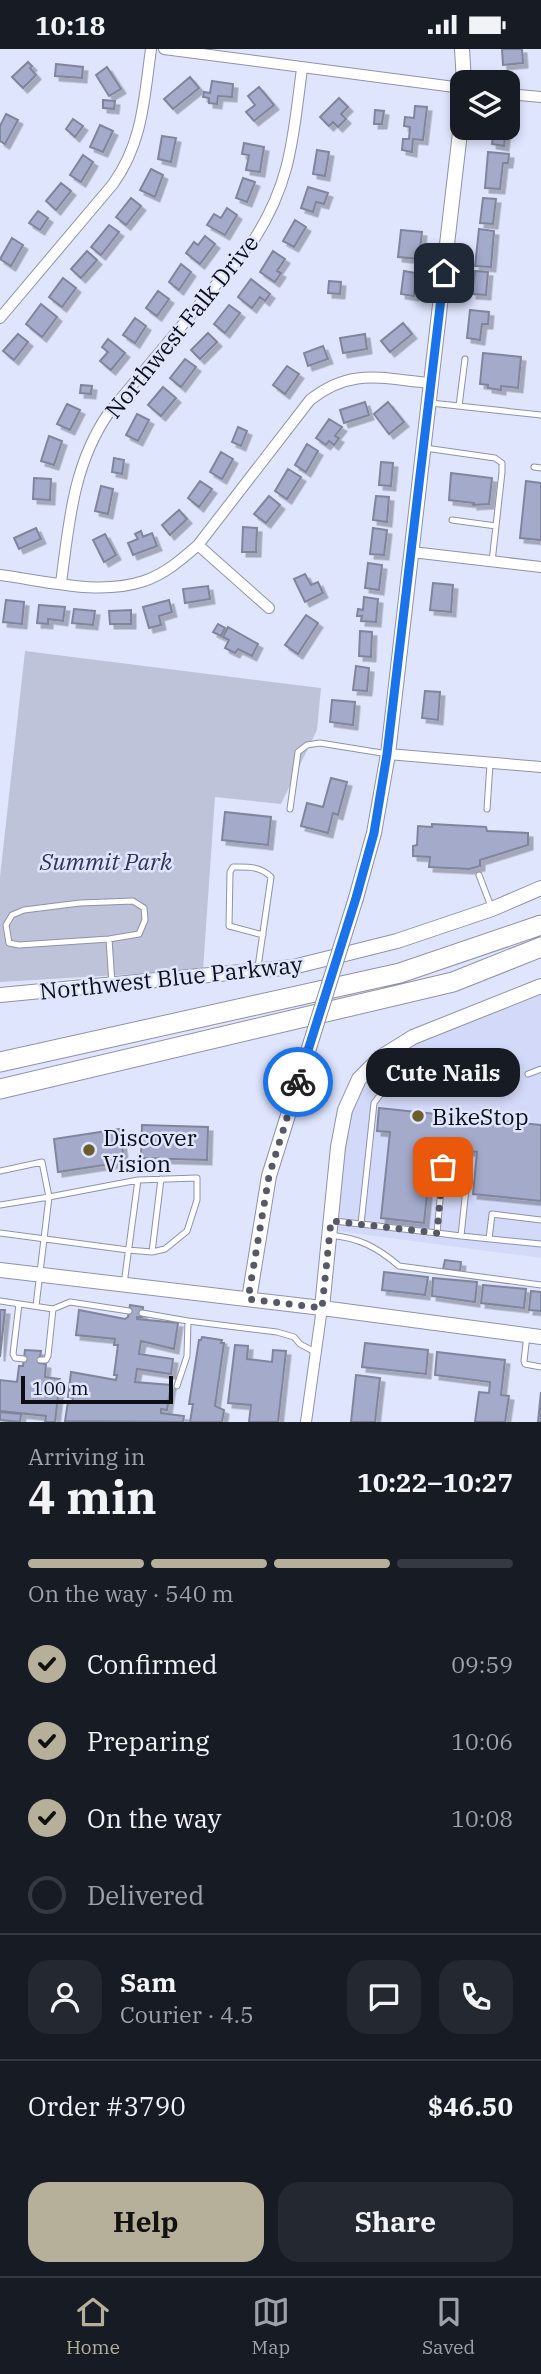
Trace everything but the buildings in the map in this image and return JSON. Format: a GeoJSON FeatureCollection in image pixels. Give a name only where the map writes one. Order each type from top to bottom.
{"type":"FeatureCollection","features":[{"type":"Feature","properties":{"kind":"highway"},"geometry":{"type":"LineString","coordinates":[[0,1062],[400,973],[541,925]]}},
{"type":"Feature","properties":{"kind":"highway"},"geometry":{"type":"LineString","coordinates":[[0,1089],[453,982],[541,947]]}},
{"type":"Feature","properties":{"kind":"street"},"geometry":{"type":"LineString","coordinates":[[0,318],[127,165],[141,121],[150,49]]}},
{"type":"Feature","properties":{"kind":"street"},"geometry":{"type":"LineString","coordinates":[[164,49],[450,87]]}},
{"type":"Feature","properties":{"kind":"street"},"geometry":{"type":"LineString","coordinates":[[462,49],[463,70]]}},
{"type":"Feature","properties":{"kind":"street","name":"Northwest Falk Drive"},"geometry":{"type":"LineString","coordinates":[[61,583],[74,491],[82,462],[96,430],[255,238],[270,214],[280,193],[292,148],[302,69]]}},
{"type":"Feature","properties":{"kind":"street"},"geometry":{"type":"LineString","coordinates":[[520,95],[541,97]]}},
{"type":"Feature","properties":{"kind":"street"},"geometry":{"type":"LineString","coordinates":[[248,1299],[269,1176],[374,833],[387,754],[412,552],[459,140]]}},
{"type":"Feature","properties":{"kind":"street"},"geometry":{"type":"LineString","coordinates":[[0,575],[112,587],[144,581],[181,560],[198,545],[310,400],[324,389],[337,382],[362,377],[430,383]]}},
{"type":"Feature","properties":{"kind":"street"},"geometry":{"type":"LineString","coordinates":[[198,545],[269,608]]}},
{"type":"Feature","properties":{"kind":"street"},"geometry":{"type":"LineString","coordinates":[[412,552],[541,568]]}},
{"type":"Feature","properties":{"kind":"street"},"geometry":{"type":"LineString","coordinates":[[387,754],[541,767]]}},
{"type":"Feature","properties":{"kind":"street","name":"Northwest Blue Parkway"},"geometry":{"type":"LineString","coordinates":[[0,995],[293,967],[397,941],[492,909],[541,888]]}},
{"type":"Feature","properties":{"kind":"street"},"geometry":{"type":"LineString","coordinates":[[306,1422],[322,1308],[338,1147],[345,1109],[359,1079],[382,1057],[413,1037],[541,986]]}},
{"type":"Feature","properties":{"kind":"street"},"geometry":{"type":"LineString","coordinates":[[0,1270],[534,1336]]}},
{"type":"Feature","properties":{"kind":"lane"},"geometry":{"type":"LineString","coordinates":[[459,406],[466,359]]}},
{"type":"Feature","properties":{"kind":"lane"},"geometry":{"type":"LineString","coordinates":[[428,402],[541,415]]}},
{"type":"Feature","properties":{"kind":"lane"},"geometry":{"type":"LineString","coordinates":[[423,448],[495,458],[502,463],[492,562]]}},
{"type":"Feature","properties":{"kind":"lane"},"geometry":{"type":"LineString","coordinates":[[452,520],[496,526]]}},
{"type":"Feature","properties":{"kind":"lane"},"geometry":{"type":"LineString","coordinates":[[290,809],[298,752],[307,745],[320,743],[387,754]]}},
{"type":"Feature","properties":{"kind":"lane"},"geometry":{"type":"LineString","coordinates":[[487,809],[490,763]]}},
{"type":"Feature","properties":{"kind":"lane"},"geometry":{"type":"LineString","coordinates":[[258,970],[263,935],[271,877],[265,870],[233,867],[230,872],[229,926],[263,935]]}},
{"type":"Feature","properties":{"kind":"lane"},"geometry":{"type":"LineString","coordinates":[[479,875],[492,909]]}},
{"type":"Feature","properties":{"kind":"lane"},"geometry":{"type":"LineString","coordinates":[[133,901],[144,908],[145,920],[139,934],[109,939],[19,945],[9,943],[6,925],[12,915],[24,910],[80,903],[133,901]]}},
{"type":"Feature","properties":{"kind":"lane"},"geometry":{"type":"LineString","coordinates":[[109,939],[112,984]]}},
{"type":"Feature","properties":{"kind":"lane"},"geometry":{"type":"LineString","coordinates":[[360,1224],[374,1103],[390,1082],[372,1066]]}},
{"type":"Feature","properties":{"kind":"lane"},"geometry":{"type":"LineString","coordinates":[[528,1074],[541,1069]]}},
{"type":"Feature","properties":{"kind":"lane"},"geometry":{"type":"LineString","coordinates":[[0,1171],[42,1162],[50,1197],[36,1307]]}},
{"type":"Feature","properties":{"kind":"lane"},"geometry":{"type":"LineString","coordinates":[[437,1233],[443,1167],[468,1169],[461,1236]]}},
{"type":"Feature","properties":{"kind":"lane"},"geometry":{"type":"LineString","coordinates":[[0,1205],[138,1180],[197,1178],[199,1186],[187,1231],[165,1249],[152,1252],[128,1250],[0,1233]]}},
{"type":"Feature","properties":{"kind":"lane"},"geometry":{"type":"LineString","coordinates":[[152,1252],[161,1179]]}},
{"type":"Feature","properties":{"kind":"lane"},"geometry":{"type":"LineString","coordinates":[[124,1284],[138,1180]]}},
{"type":"Feature","properties":{"kind":"lane"},"geometry":{"type":"LineString","coordinates":[[489,1239],[492,1214],[541,1220]]}},
{"type":"Feature","properties":{"kind":"lane"},"geometry":{"type":"LineString","coordinates":[[330,1228],[360,1224],[541,1244]]}},
{"type":"Feature","properties":{"kind":"lane"},"geometry":{"type":"LineString","coordinates":[[330,1228],[381,1250],[398,1266],[541,1285]]}},
{"type":"Feature","properties":{"kind":"lane"},"geometry":{"type":"LineString","coordinates":[[0,1301],[52,1309],[70,1302],[129,1311]]}},
{"type":"Feature","properties":{"kind":"lane"},"geometry":{"type":"LineString","coordinates":[[19,1304],[13,1353],[15,1357],[24,1359]]}},
{"type":"Feature","properties":{"kind":"lane"},"geometry":{"type":"LineString","coordinates":[[40,1360],[46,1360],[48,1356],[52,1309]]}},
{"type":"Feature","properties":{"kind":"lane"},"geometry":{"type":"LineString","coordinates":[[142,1313],[276,1332],[294,1337],[300,1345],[316,1352]]}},
{"type":"Feature","properties":{"kind":"lane"},"geometry":{"type":"LineString","coordinates":[[177,1386],[187,1356],[188,1321]]}},
{"type":"Feature","properties":{"kind":"lane"},"geometry":{"type":"LineString","coordinates":[[534,1336],[524,1361],[526,1364],[541,1367]]}},
{"type":"Feature","properties":{"kind":"shaded area"},"geometry":{"type":"Polygon","coordinates":[[[541,989],[541,1258],[330,1230],[353,1092],[371,1072],[411,1043],[541,989]]]}},
{"type":"Feature","properties":{"kind":"green space","name":"Summit Park"},"geometry":{"type":"Polygon","coordinates":[[[25,651],[321,688],[317,730],[281,804],[215,797],[203,970],[0,982],[0,877],[25,651]]]}},
{"type":"Feature","properties":{"kind":"way so far"},"geometry":{"type":"LineString","coordinates":[[298,1082],[269,1176],[248,1299],[322,1308],[331,1221],[437,1233],[443,1167]]}},
{"type":"Feature","properties":{"kind":"place","name":"BikeStop"},"geometry":{"type":"Point","coordinates":[418,1116]}},
{"type":"Feature","properties":{"kind":"place","name":"Discover Vision"},"geometry":{"type":"Point","coordinates":[89,1150]}},
{"type":"Feature","properties":{"kind":"place","name":"Cute Nails"},"geometry":{"type":"Point","coordinates":[443,1167]}},
{"type":"Feature","properties":{"kind":"route"},"geometry":{"type":"LineString","coordinates":[[298,1082],[374,833],[387,754],[444,273]]}}]}
